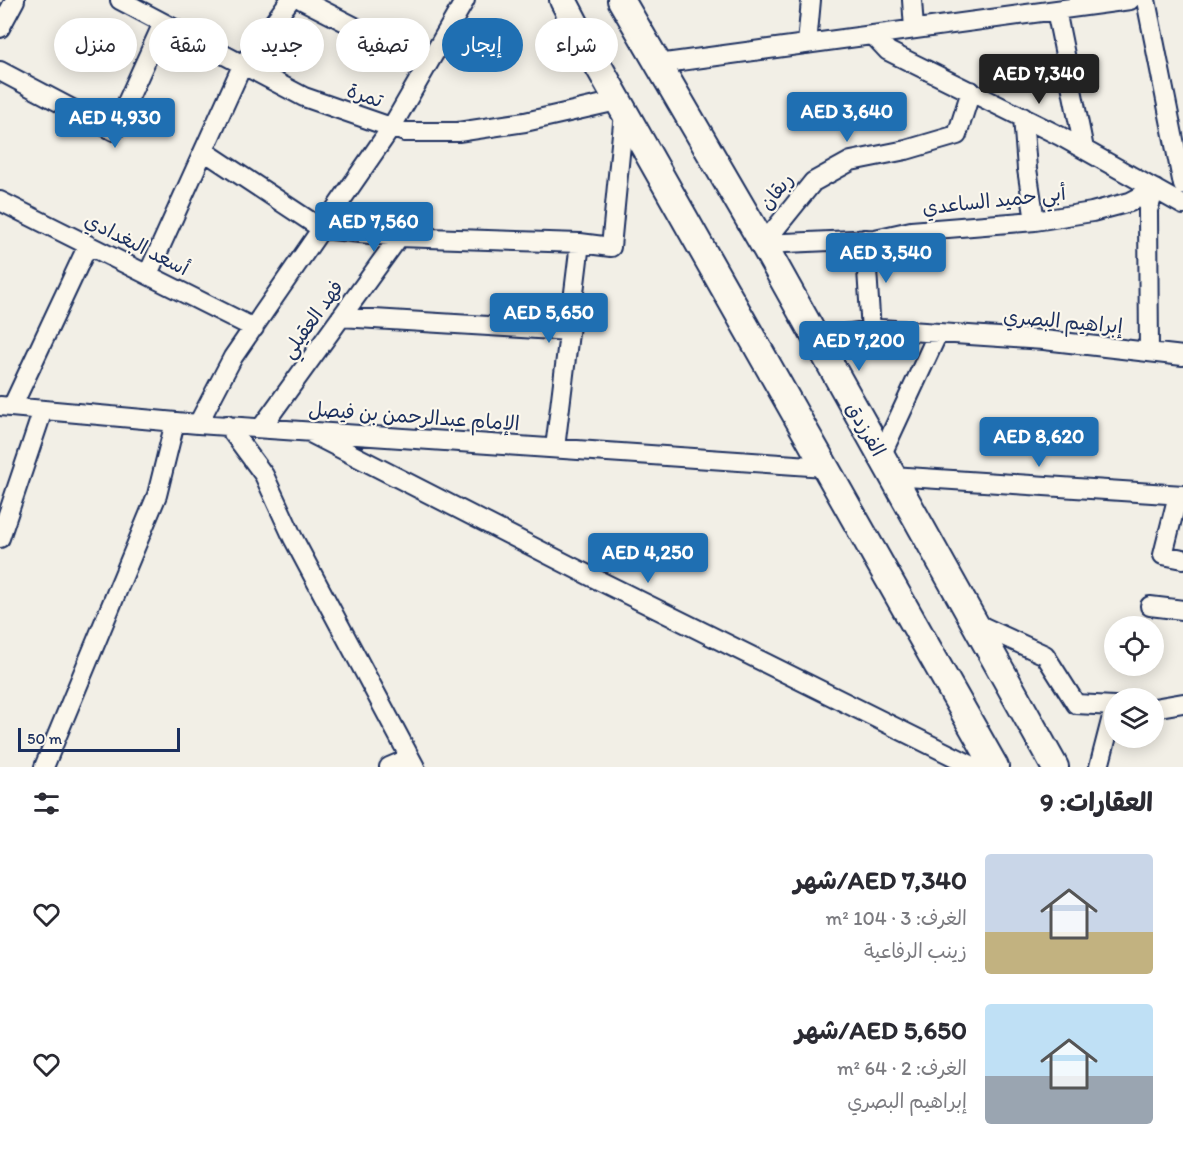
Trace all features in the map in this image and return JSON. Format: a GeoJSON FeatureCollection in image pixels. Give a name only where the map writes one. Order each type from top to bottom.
{"type":"FeatureCollection","features":[{"type":"Feature","properties":{"kind":"main road"},"geometry":{"type":"LineString","coordinates":[[563,0],[621,107],[995,767]]}},
{"type":"Feature","properties":{"kind":"main road","name":"الفرزدق"},"geometry":{"type":"LineString","coordinates":[[621,0],[763,244],[1055,767]]}},
{"type":"Feature","properties":{"kind":"street"},"geometry":{"type":"LineString","coordinates":[[0,28],[15,0]]}},
{"type":"Feature","properties":{"kind":"street","name":"تمرة"},"geometry":{"type":"LineString","coordinates":[[120,0],[153,18]]}},
{"type":"Feature","properties":{"kind":"street"},"geometry":{"type":"LineString","coordinates":[[277,18],[290,0]]}},
{"type":"Feature","properties":{"kind":"street"},"geometry":{"type":"LineString","coordinates":[[302,0],[337,18]]}},
{"type":"Feature","properties":{"kind":"street"},"geometry":{"type":"LineString","coordinates":[[430,61],[465,0]]}},
{"type":"Feature","properties":{"kind":"street"},"geometry":{"type":"LineString","coordinates":[[807,44],[811,0]]}},
{"type":"Feature","properties":{"kind":"street"},"geometry":{"type":"LineString","coordinates":[[912,0],[914,29]]}},
{"type":"Feature","properties":{"kind":"street"},"geometry":{"type":"LineString","coordinates":[[658,64],[1130,0]]}},
{"type":"Feature","properties":{"kind":"street"},"geometry":{"type":"LineString","coordinates":[[1146,0],[1183,184]]}},
{"type":"Feature","properties":{"kind":"street"},"geometry":{"type":"LineString","coordinates":[[1056,10],[1084,149]]}},
{"type":"Feature","properties":{"kind":"street"},"geometry":{"type":"LineString","coordinates":[[873,35],[888,51],[1023,117],[1183,205]]}},
{"type":"Feature","properties":{"kind":"street"},"geometry":{"type":"LineString","coordinates":[[0,71],[114,131],[149,52]]}},
{"type":"Feature","properties":{"kind":"street"},"geometry":{"type":"LineString","coordinates":[[148,274],[240,70]]}},
{"type":"Feature","properties":{"kind":"street","name":"تمرة"},"geometry":{"type":"LineString","coordinates":[[254,72],[304,97],[405,132],[458,132],[621,107]]}},
{"type":"Feature","properties":{"kind":"street"},"geometry":{"type":"LineString","coordinates":[[198,424],[233,357],[391,128],[423,72]]}},
{"type":"Feature","properties":{"kind":"street"},"geometry":{"type":"LineString","coordinates":[[1165,93],[1183,91]]}},
{"type":"Feature","properties":{"kind":"street","name":"ربقان"},"geometry":{"type":"LineString","coordinates":[[763,244],[813,182],[851,161],[906,150],[957,135],[971,92]]}},
{"type":"Feature","properties":{"kind":"street"},"geometry":{"type":"LineString","coordinates":[[204,151],[322,229],[399,237],[580,243],[611,247],[621,107]]}},
{"type":"Feature","properties":{"kind":"street"},"geometry":{"type":"LineString","coordinates":[[1023,117],[1027,169],[1035,221]]}},
{"type":"Feature","properties":{"kind":"street"},"geometry":{"type":"LineString","coordinates":[[1149,352],[1148,210],[1155,189]]}},
{"type":"Feature","properties":{"kind":"street","name":"أبي حميد الساعدي"},"geometry":{"type":"LineString","coordinates":[[763,244],[865,239],[911,231],[1035,221],[1092,212],[1130,202],[1155,189]]}},
{"type":"Feature","properties":{"kind":"street","name":"أسعد البغدادي"},"geometry":{"type":"LineString","coordinates":[[0,201],[254,327]]}},
{"type":"Feature","properties":{"kind":"street","name":"فهد العقيلي"},"geometry":{"type":"LineString","coordinates":[[261,428],[399,237]]}},
{"type":"Feature","properties":{"kind":"street"},"geometry":{"type":"LineString","coordinates":[[865,239],[871,331]]}},
{"type":"Feature","properties":{"kind":"street"},"geometry":{"type":"LineString","coordinates":[[555,448],[580,243]]}},
{"type":"Feature","properties":{"kind":"street"},"geometry":{"type":"LineString","coordinates":[[6,407],[88,245]]}},
{"type":"Feature","properties":{"kind":"street"},"geometry":{"type":"LineString","coordinates":[[341,317],[569,331]]}},
{"type":"Feature","properties":{"kind":"street","name":"إبراهيم البصري"},"geometry":{"type":"LineString","coordinates":[[815,338],[880,329],[1044,340],[1183,356]]}},
{"type":"Feature","properties":{"kind":"street"},"geometry":{"type":"LineString","coordinates":[[938,333],[887,466],[1181,495],[1163,555],[1183,559]]}},
{"type":"Feature","properties":{"kind":"street","name":"الإمام عبدالرحمن بن فيصل"},"geometry":{"type":"LineString","coordinates":[[6,407],[198,424],[825,467]]}},
{"type":"Feature","properties":{"kind":"street"},"geometry":{"type":"LineString","coordinates":[[0,538],[44,410]]}},
{"type":"Feature","properties":{"kind":"street"},"geometry":{"type":"LineString","coordinates":[[44,767],[157,495],[175,422]]}},
{"type":"Feature","properties":{"kind":"street"},"geometry":{"type":"LineString","coordinates":[[227,425],[264,475],[293,538],[412,763],[389,767]]}},
{"type":"Feature","properties":{"kind":"street"},"geometry":{"type":"LineString","coordinates":[[306,431],[592,577],[975,767]]}},
{"type":"Feature","properties":{"kind":"street"},"geometry":{"type":"LineString","coordinates":[[1150,606],[1183,610]]}},
{"type":"Feature","properties":{"kind":"street"},"geometry":{"type":"LineString","coordinates":[[975,623],[1045,655],[1076,704],[1104,707]]}},
{"type":"Feature","properties":{"kind":"street"},"geometry":{"type":"LineString","coordinates":[[1164,706],[1183,703]]}},
{"type":"Feature","properties":{"kind":"street"},"geometry":{"type":"LineString","coordinates":[[1100,767],[1105,748]]}}]}
